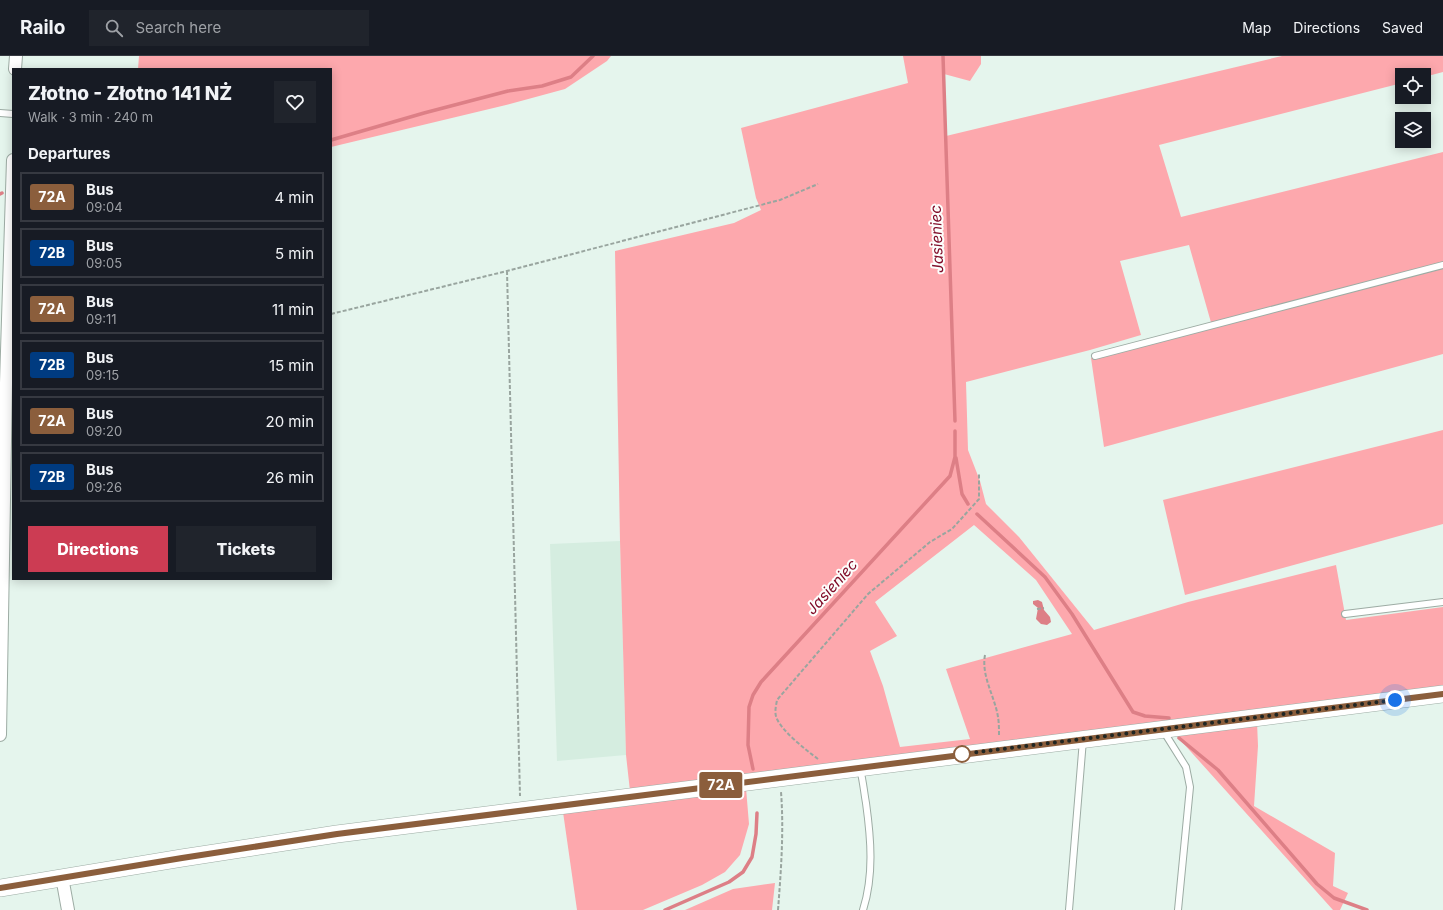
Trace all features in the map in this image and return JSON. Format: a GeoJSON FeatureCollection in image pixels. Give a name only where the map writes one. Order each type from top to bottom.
{"type":"FeatureCollection","features":[{"type":"Feature","properties":{"kind":"street"},"geometry":{"type":"LineString","coordinates":[[15,68],[16,56]]}},
{"type":"Feature","properties":{"kind":"street"},"geometry":{"type":"LineString","coordinates":[[0,734],[3,383],[12,258]]}},
{"type":"Feature","properties":{"kind":"street"},"geometry":{"type":"LineString","coordinates":[[0,888],[288,841],[780,777],[1443,694]]}},
{"type":"Feature","properties":{"kind":"street"},"geometry":{"type":"LineString","coordinates":[[62,877],[68,910]]}},
{"type":"Feature","properties":{"kind":"lane"},"geometry":{"type":"LineString","coordinates":[[0,113],[12,114]]}},
{"type":"Feature","properties":{"kind":"lane"},"geometry":{"type":"LineString","coordinates":[[1096,356],[1443,265]]}},
{"type":"Feature","properties":{"kind":"lane"},"geometry":{"type":"LineString","coordinates":[[1345,614],[1443,602]]}},
{"type":"Feature","properties":{"kind":"lane"},"geometry":{"type":"LineString","coordinates":[[1162,729],[1186,767],[1190,787],[1178,910]]}},
{"type":"Feature","properties":{"kind":"lane"},"geometry":{"type":"LineString","coordinates":[[1068,910],[1083,739]]}},
{"type":"Feature","properties":{"kind":"lane"},"geometry":{"type":"LineString","coordinates":[[859,767],[871,843],[868,891],[863,910]]}},
{"type":"Feature","properties":{"kind":"path"},"geometry":{"type":"LineString","coordinates":[[332,314],[507,271],[780,200],[818,184]]}},
{"type":"Feature","properties":{"kind":"path"},"geometry":{"type":"LineString","coordinates":[[507,271],[520,811]]}},
{"type":"Feature","properties":{"kind":"path"},"geometry":{"type":"LineString","coordinates":[[830,771],[781,725],[776,718],[777,700],[868,594],[901,568],[930,542],[952,529],[979,499],[979,474]]}},
{"type":"Feature","properties":{"kind":"path"},"geometry":{"type":"LineString","coordinates":[[1037,609],[1044,608]]}},
{"type":"Feature","properties":{"kind":"path"},"geometry":{"type":"LineString","coordinates":[[985,655],[984,661],[987,678],[998,718],[1000,750]]}},
{"type":"Feature","properties":{"kind":"path"},"geometry":{"type":"LineString","coordinates":[[778,910],[783,811],[780,777]]}},
{"type":"Feature","properties":{"kind":"shaded area"},"geometry":{"type":"Polygon","coordinates":[[[139,56],[611,56],[607,61],[565,89],[506,105],[332,147],[332,68],[138,68],[139,56]]]}},
{"type":"Feature","properties":{"kind":"shaded area"},"geometry":{"type":"Polygon","coordinates":[[[903,56],[981,56],[981,64],[970,81],[944,74],[946,136],[1282,56],[1443,56],[1443,72],[1431,75],[1431,68],[1395,68],[1395,85],[1159,145],[1181,217],[1443,152],[1443,354],[1104,447],[1091,358],[1212,326],[1189,245],[1120,261],[1141,335],[1090,350],[966,382],[968,450],[980,481],[986,504],[1019,537],[1094,630],[1188,602],[1336,565],[1346,620],[1443,607],[1443,688],[630,791],[626,755],[620,541],[615,251],[734,223],[761,210],[756,198],[741,128],[908,83],[903,56]],[[974,525],[875,602],[897,636],[870,651],[883,686],[900,747],[970,739],[946,669],[1072,634],[1036,580],[974,525]]]}},
{"type":"Feature","properties":{"kind":"shaded area"},"geometry":{"type":"Polygon","coordinates":[[[1443,430],[1443,524],[1185,595],[1163,500],[1443,430]]]}},
{"type":"Feature","properties":{"kind":"shaded area"},"geometry":{"type":"Polygon","coordinates":[[[620,541],[626,755],[557,761],[550,544],[620,541]]]}},
{"type":"Feature","properties":{"kind":"shaded area"},"geometry":{"type":"Polygon","coordinates":[[[1038,600],[1042,602],[1044,610],[1050,617],[1051,622],[1047,625],[1041,624],[1036,619],[1038,608],[1033,604],[1033,601],[1038,600]]]}},
{"type":"Feature","properties":{"kind":"shaded area"},"geometry":{"type":"Polygon","coordinates":[[[1257,722],[1258,746],[1254,806],[1335,853],[1333,886],[1348,893],[1340,910],[1333,910],[1174,733],[1257,722]]]}},
{"type":"Feature","properties":{"kind":"shaded area"},"geometry":{"type":"Polygon","coordinates":[[[746,788],[749,824],[740,855],[725,872],[702,885],[643,910],[577,910],[563,812],[746,788]]]}},
{"type":"Feature","properties":{"kind":"shaded area"},"geometry":{"type":"Polygon","coordinates":[[[775,883],[772,910],[685,910],[733,889],[775,883]]]}},
{"type":"Feature","properties":{"kind":"waterway"},"geometry":{"type":"LineString","coordinates":[[332,140],[424,113],[508,91],[542,86],[571,77],[593,56]]}},
{"type":"Feature","properties":{"kind":"waterway","name":"Jasieniec"},"geometry":{"type":"LineString","coordinates":[[943,56],[955,421]]}},
{"type":"Feature","properties":{"kind":"waterway","name":"Jasieniec"},"geometry":{"type":"LineString","coordinates":[[753,769],[748,745],[749,707],[753,695],[761,682],[950,476],[955,457],[955,431]]}},
{"type":"Feature","properties":{"kind":"waterway"},"geometry":{"type":"LineString","coordinates":[[956,458],[962,494],[968,504]]}},
{"type":"Feature","properties":{"kind":"waterway"},"geometry":{"type":"LineString","coordinates":[[977,514],[1045,577],[1072,614],[1133,712],[1145,716],[1169,718]]}},
{"type":"Feature","properties":{"kind":"waterway"},"geometry":{"type":"LineString","coordinates":[[1179,738],[1218,770],[1317,884],[1334,898],[1367,910]]}},
{"type":"Feature","properties":{"kind":"waterway","name":"Jasieniec"},"geometry":{"type":"LineString","coordinates":[[665,910],[729,882],[743,872],[752,857],[756,834],[757,813]]}},
{"type":"Feature","properties":{"kind":"bus line","name":"72A"},"geometry":{"type":"LineString","coordinates":[[0,888],[337,834],[1443,694]]}},
{"type":"Feature","properties":{"kind":"route"},"geometry":{"type":"LineString","coordinates":[[962,754],[1395,700]]}}]}
